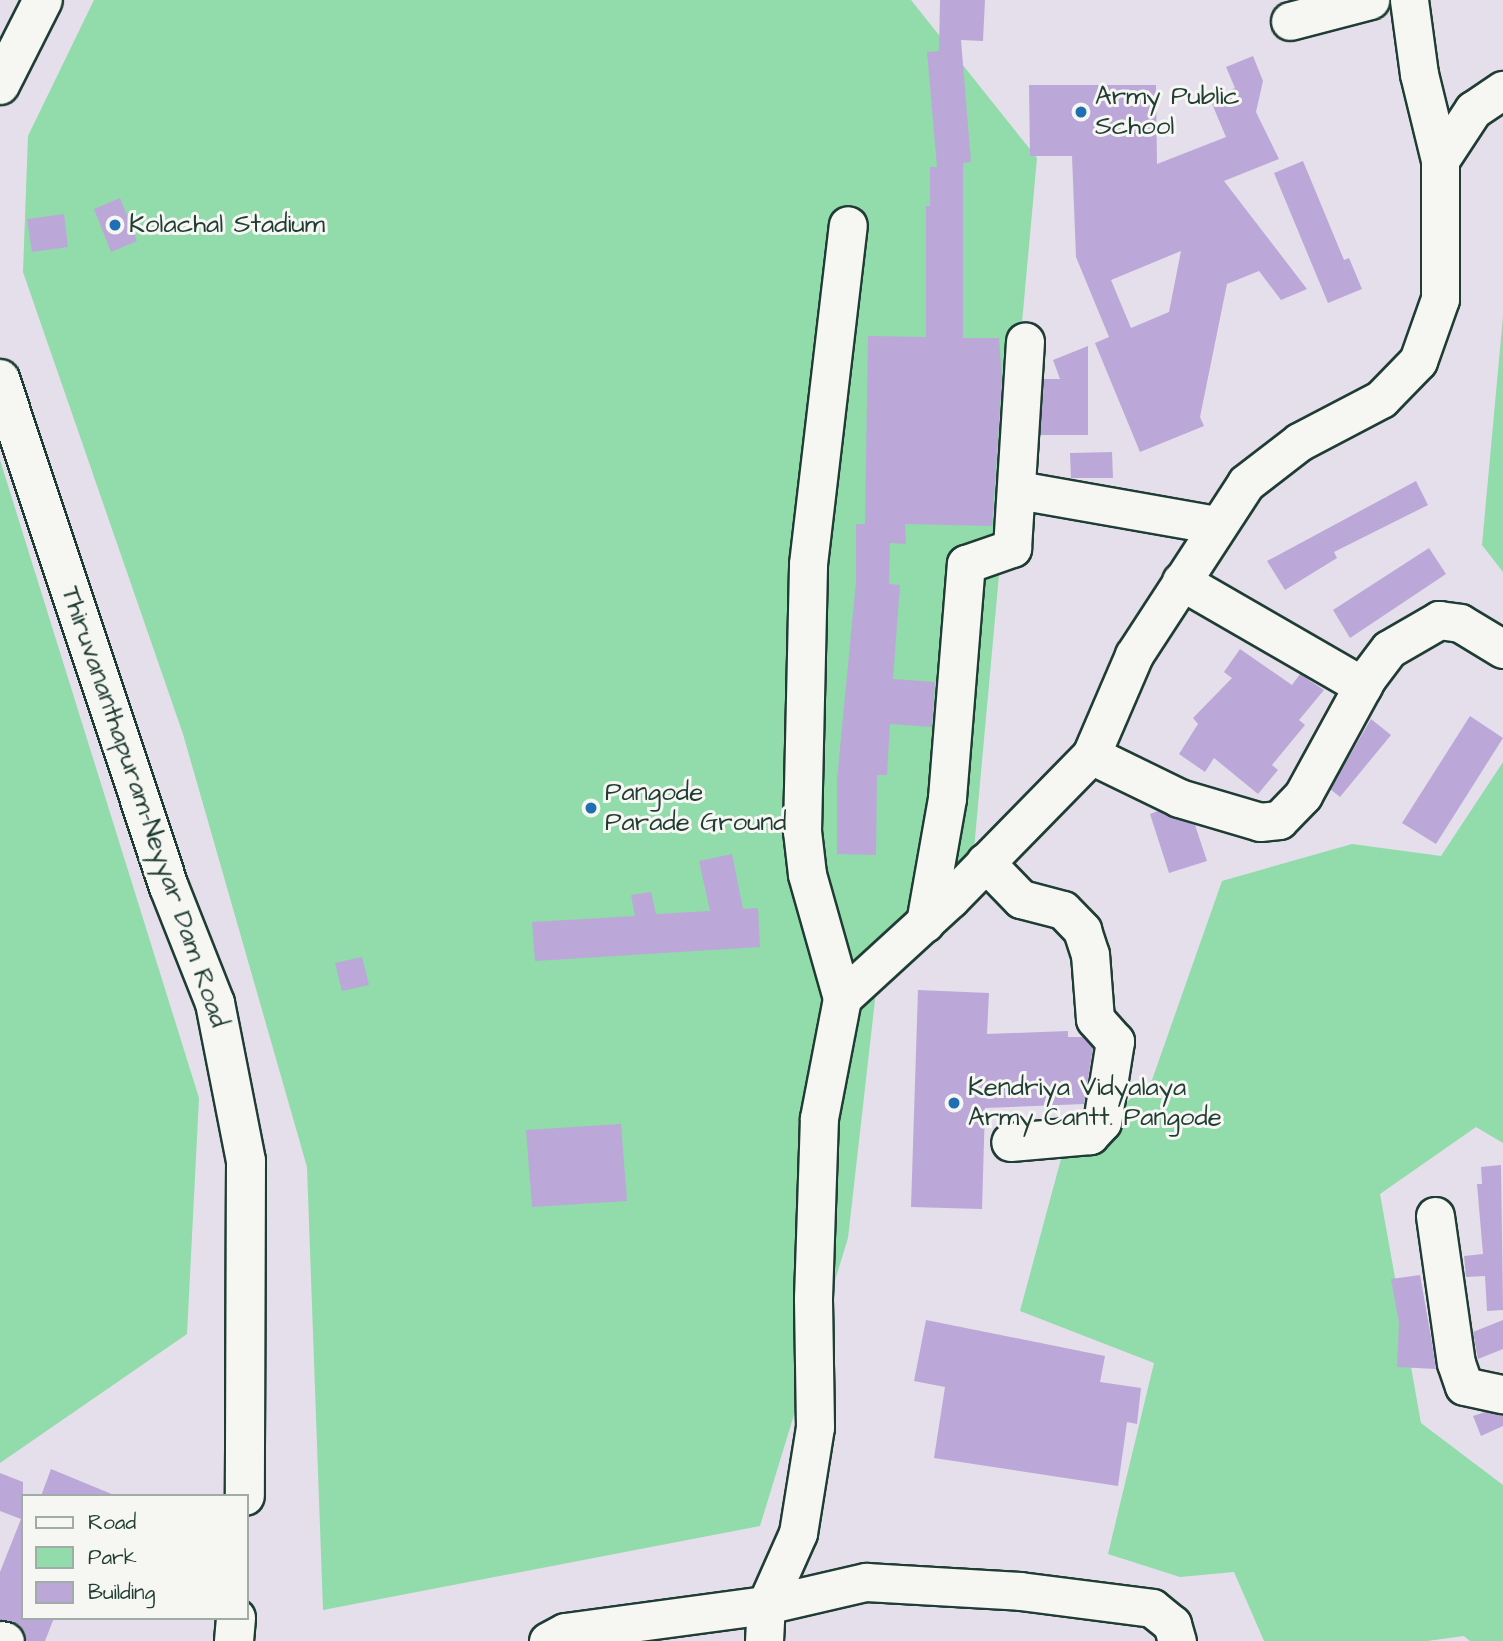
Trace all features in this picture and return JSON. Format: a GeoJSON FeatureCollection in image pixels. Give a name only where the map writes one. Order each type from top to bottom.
{"type":"FeatureCollection","features":[{"type":"Feature","properties":{"kind":"main road"},"geometry":{"type":"LineString","coordinates":[[0,85],[43,0]]}},
{"type":"Feature","properties":{"kind":"main road","name":"Thiruvananthapuram-Neyyar Dam Road"},"geometry":{"type":"LineString","coordinates":[[0,379],[169,887],[215,1003],[246,1161],[245,1494]]}},
{"type":"Feature","properties":{"kind":"main road"},"geometry":{"type":"LineString","coordinates":[[234,1641],[236,1620]]}},
{"type":"Feature","properties":{"kind":"street"},"geometry":{"type":"LineString","coordinates":[[1290,21],[1370,0]]}},
{"type":"Feature","properties":{"kind":"street"},"geometry":{"type":"LineString","coordinates":[[842,998],[925,923],[1091,755],[1134,655],[1216,525],[1246,483],[1299,442],[1381,399],[1418,361],[1440,299],[1440,160],[1419,74],[1409,0]]}},
{"type":"Feature","properties":{"kind":"street"},"geometry":{"type":"LineString","coordinates":[[1440,160],[1473,110],[1503,90]]}},
{"type":"Feature","properties":{"kind":"street"},"geometry":{"type":"LineString","coordinates":[[764,1641],[766,1605],[798,1533],[815,1427],[813,1298],[819,1118],[842,998],[807,874],[802,831],[808,564],[848,225]]}},
{"type":"Feature","properties":{"kind":"street"},"geometry":{"type":"LineString","coordinates":[[925,923],[947,798],[966,564],[1012,548],[1018,490],[1025,341]]}},
{"type":"Feature","properties":{"kind":"street"},"geometry":{"type":"LineString","coordinates":[[1018,490],[1216,525]]}},
{"type":"Feature","properties":{"kind":"street"},"geometry":{"type":"LineString","coordinates":[[1181,581],[1363,686]]}},
{"type":"Feature","properties":{"kind":"street"},"geometry":{"type":"LineString","coordinates":[[1091,755],[1179,798],[1260,822],[1279,820],[1304,795],[1363,686],[1389,649],[1439,620],[1460,623],[1503,649]]}},
{"type":"Feature","properties":{"kind":"street"},"geometry":{"type":"LineString","coordinates":[[985,862],[1021,899],[1063,911],[1082,930],[1090,954],[1095,1019],[1115,1041],[1102,1122],[1090,1135],[1010,1142]]}},
{"type":"Feature","properties":{"kind":"street"},"geometry":{"type":"LineString","coordinates":[[1435,1216],[1456,1363],[1464,1386],[1503,1394]]}},
{"type":"Feature","properties":{"kind":"street"},"geometry":{"type":"LineString","coordinates":[[548,1641],[565,1632],[766,1605],[866,1582],[1020,1591],[1152,1608],[1172,1624],[1177,1641]]}},
{"type":"Feature","properties":{"kind":"green space","name":"Pangode Parade Ground"},"geometry":{"type":"Polygon","coordinates":[[[94,0],[911,0],[1037,158],[971,882],[876,991],[848,1238],[760,1526],[323,1610],[307,1167],[183,734],[23,272],[28,136],[94,0]]]}},
{"type":"Feature","properties":{"kind":"green space"},"geometry":{"type":"Polygon","coordinates":[[[1503,316],[1503,572],[1482,545],[1503,316]]]}},
{"type":"Feature","properties":{"kind":"green space"},"geometry":{"type":"Polygon","coordinates":[[[0,460],[199,1098],[187,1334],[0,1463],[0,460]]]}},
{"type":"Feature","properties":{"kind":"green space"},"geometry":{"type":"Polygon","coordinates":[[[1503,762],[1503,1143],[1476,1127],[1380,1194],[1421,1423],[1503,1485],[1503,1641],[1470,1641],[1464,1636],[1427,1641],[1264,1641],[1234,1572],[1180,1577],[1108,1554],[1154,1363],[1020,1311],[1061,1159],[1152,1080],[1222,881],[1352,844],[1441,856],[1503,762]]]}},
{"type":"Feature","properties":{"kind":"building"},"geometry":{"type":"Polygon","coordinates":[[[940,0],[985,0],[983,41],[961,40],[971,162],[963,163],[963,338],[999,338],[1002,379],[992,526],[905,524],[906,544],[890,543],[889,584],[900,585],[893,679],[935,682],[932,727],[890,724],[887,775],[877,775],[876,855],[837,854],[837,779],[856,582],[856,524],[865,524],[868,336],[926,337],[926,206],[930,206],[930,167],[937,167],[927,52],[939,51],[940,0]]]}},
{"type":"Feature","properties":{"kind":"building"},"geometry":{"type":"Polygon","coordinates":[[[1253,56],[1263,81],[1256,112],[1279,159],[1224,181],[1307,289],[1281,300],[1259,271],[1227,284],[1200,417],[1204,426],[1140,452],[1095,343],[1109,337],[1076,257],[1072,156],[1030,156],[1029,85],[1156,85],[1157,164],[1226,137],[1210,99],[1235,88],[1226,67],[1253,56]],[[1181,251],[1111,280],[1131,328],[1169,312],[1181,251]]]}},
{"type":"Feature","properties":{"kind":"building"},"geometry":{"type":"Polygon","coordinates":[[[1303,161],[1344,260],[1349,258],[1362,289],[1328,303],[1274,173],[1303,161]]]}},
{"type":"Feature","properties":{"kind":"building","name":"Kolachal Stadium"},"geometry":{"type":"Polygon","coordinates":[[[120,198],[137,241],[111,252],[94,209],[120,198]]]}},
{"type":"Feature","properties":{"kind":"building"},"geometry":{"type":"Polygon","coordinates":[[[64,214],[68,247],[32,252],[27,219],[64,214]]]}},
{"type":"Feature","properties":{"kind":"building"},"geometry":{"type":"Polygon","coordinates":[[[1088,346],[1088,435],[1040,435],[1044,379],[1060,379],[1053,360],[1088,346]]]}},
{"type":"Feature","properties":{"kind":"building"},"geometry":{"type":"Polygon","coordinates":[[[1112,452],[1113,478],[1071,478],[1070,453],[1112,452]]]}},
{"type":"Feature","properties":{"kind":"building"},"geometry":{"type":"Polygon","coordinates":[[[1416,481],[1428,505],[1334,552],[1337,558],[1285,590],[1267,561],[1416,481]]]}},
{"type":"Feature","properties":{"kind":"building"},"geometry":{"type":"Polygon","coordinates":[[[1429,548],[1446,574],[1350,638],[1333,610],[1429,548]]]}},
{"type":"Feature","properties":{"kind":"building"},"geometry":{"type":"Polygon","coordinates":[[[1240,649],[1292,685],[1300,674],[1324,690],[1299,720],[1305,725],[1272,765],[1278,770],[1258,794],[1214,758],[1205,772],[1179,754],[1198,724],[1193,718],[1232,678],[1224,672],[1240,649]]]}},
{"type":"Feature","properties":{"kind":"building"},"geometry":{"type":"Polygon","coordinates":[[[1470,716],[1503,738],[1436,844],[1402,823],[1470,716]]]}},
{"type":"Feature","properties":{"kind":"building"},"geometry":{"type":"Polygon","coordinates":[[[1371,719],[1391,735],[1340,797],[1330,789],[1371,719]]]}},
{"type":"Feature","properties":{"kind":"building"},"geometry":{"type":"Polygon","coordinates":[[[1158,811],[1195,825],[1207,861],[1169,873],[1150,814],[1158,811]]]}},
{"type":"Feature","properties":{"kind":"building"},"geometry":{"type":"Polygon","coordinates":[[[732,854],[743,909],[758,908],[760,947],[535,961],[532,922],[635,916],[631,895],[651,892],[656,914],[710,911],[699,861],[732,854]]]}},
{"type":"Feature","properties":{"kind":"building"},"geometry":{"type":"Polygon","coordinates":[[[362,957],[369,985],[342,991],[335,963],[362,957]]]}},
{"type":"Feature","properties":{"kind":"building"},"geometry":{"type":"Polygon","coordinates":[[[918,990],[989,993],[987,1034],[1068,1031],[1068,1037],[1083,1037],[1093,1048],[1084,1104],[985,1108],[982,1209],[911,1207],[918,990]]]}},
{"type":"Feature","properties":{"kind":"building"},"geometry":{"type":"Polygon","coordinates":[[[621,1124],[627,1201],[532,1207],[526,1130],[621,1124]]]}},
{"type":"Feature","properties":{"kind":"building"},"geometry":{"type":"Polygon","coordinates":[[[1501,1165],[1503,1310],[1487,1311],[1485,1276],[1466,1277],[1464,1256],[1483,1254],[1477,1184],[1482,1184],[1481,1167],[1501,1165]]]}},
{"type":"Feature","properties":{"kind":"building"},"geometry":{"type":"Polygon","coordinates":[[[1420,1275],[1436,1369],[1397,1367],[1399,1323],[1391,1279],[1420,1275]]]}},
{"type":"Feature","properties":{"kind":"building"},"geometry":{"type":"Polygon","coordinates":[[[926,1320],[1105,1356],[1100,1382],[1141,1388],[1137,1424],[1127,1422],[1118,1486],[934,1458],[945,1387],[914,1381],[926,1320]]]}},
{"type":"Feature","properties":{"kind":"building"},"geometry":{"type":"Polygon","coordinates":[[[1503,1320],[1503,1349],[1478,1359],[1473,1332],[1503,1320]]]}},
{"type":"Feature","properties":{"kind":"building"},"geometry":{"type":"Polygon","coordinates":[[[1485,1412],[1503,1414],[1503,1426],[1481,1436],[1473,1416],[1485,1412]]]}},
{"type":"Feature","properties":{"kind":"building"},"geometry":{"type":"Polygon","coordinates":[[[51,1469],[112,1494],[42,1494],[51,1469]]]}},
{"type":"Feature","properties":{"kind":"building"},"geometry":{"type":"Polygon","coordinates":[[[0,1473],[23,1482],[23,1494],[21,1519],[0,1511],[0,1473]]]}},
{"type":"Feature","properties":{"kind":"building"},"geometry":{"type":"Polygon","coordinates":[[[21,1519],[21,1620],[53,1620],[45,1641],[25,1641],[18,1625],[0,1620],[0,1572],[21,1519]]]}},
{"type":"Feature","properties":{"kind":"place","name":"Army Public School"},"geometry":{"type":"Point","coordinates":[1081,112]}},
{"type":"Feature","properties":{"kind":"place","name":"Kolachal Stadium"},"geometry":{"type":"Point","coordinates":[115,225]}},
{"type":"Feature","properties":{"kind":"place","name":"Pangode Parade Ground"},"geometry":{"type":"Point","coordinates":[591,808]}},
{"type":"Feature","properties":{"kind":"place","name":"Kendriya Vidyalaya Army Cantt. Pangode"},"geometry":{"type":"Point","coordinates":[954,1103]}}]}
